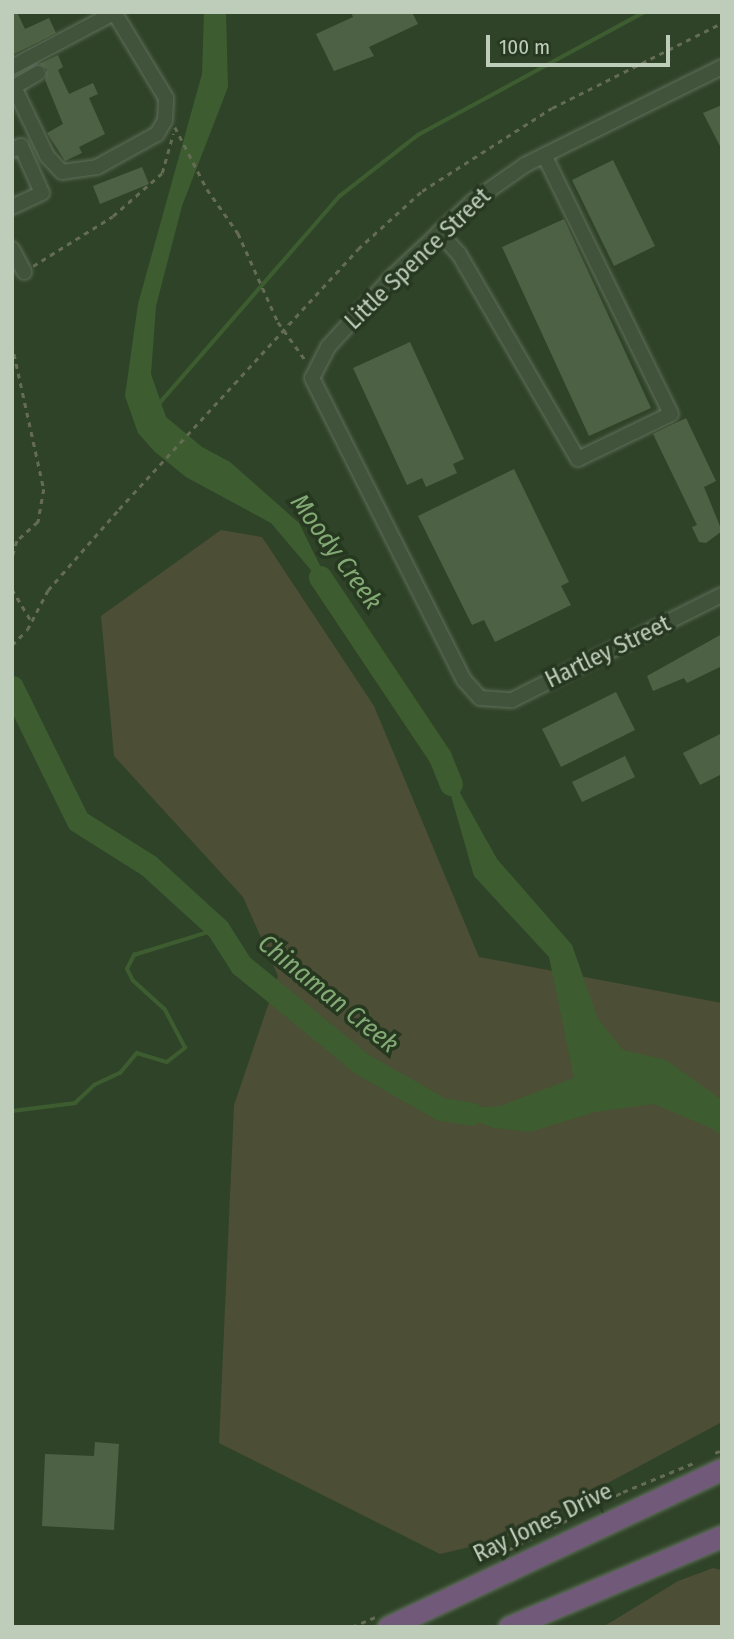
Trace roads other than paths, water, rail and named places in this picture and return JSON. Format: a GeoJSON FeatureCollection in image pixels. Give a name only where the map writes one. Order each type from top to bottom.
{"type":"FeatureCollection","features":[{"type":"Feature","properties":{"kind":"highway","name":"Ray Jones Drive"},"geometry":{"type":"LineString","coordinates":[[387,1619],[698,1470],[722,1469]]}},
{"type":"Feature","properties":{"kind":"highway"},"geometry":{"type":"LineString","coordinates":[[509,1627],[713,1539]]}},
{"type":"Feature","properties":{"kind":"street"},"geometry":{"type":"LineString","coordinates":[[12,67],[114,12],[163,89],[166,113],[158,134],[138,147],[77,172],[57,169],[14,87],[38,73]]}},
{"type":"Feature","properties":{"kind":"street","name":"Little Spence Street"},"geometry":{"type":"LineString","coordinates":[[491,701],[469,690],[314,387],[314,368],[384,286],[472,202],[544,155],[722,67]]}},
{"type":"Feature","properties":{"kind":"street"},"geometry":{"type":"LineString","coordinates":[[12,150],[21,146],[42,193],[12,207]]}},
{"type":"Feature","properties":{"kind":"street"},"geometry":{"type":"LineString","coordinates":[[439,232],[459,254],[578,459],[671,415],[544,155]]}},
{"type":"Feature","properties":{"kind":"street"},"geometry":{"type":"LineString","coordinates":[[12,248],[24,272]]}},
{"type":"Feature","properties":{"kind":"street","name":"Hartley Street"},"geometry":{"type":"LineString","coordinates":[[491,701],[512,700],[722,595]]}},
{"type":"Feature","properties":{"kind":"waterway"},"geometry":{"type":"LineString","coordinates":[[158,405],[340,196],[418,135],[645,12]]}},
{"type":"Feature","properties":{"kind":"waterway","name":"Moody Creek"},"geometry":{"type":"LineString","coordinates":[[320,577],[440,757],[451,784]]}},
{"type":"Feature","properties":{"kind":"waterway","name":"Chinaman Creek"},"geometry":{"type":"LineString","coordinates":[[12,687],[78,821],[148,865],[218,929],[241,965],[362,1064],[441,1109],[471,1114]]}},
{"type":"Feature","properties":{"kind":"waterway"},"geometry":{"type":"LineString","coordinates":[[12,1111],[75,1103],[94,1085],[120,1073],[137,1053],[167,1062],[185,1048],[165,1010],[133,981],[127,969],[134,955],[218,929]]}}]}
